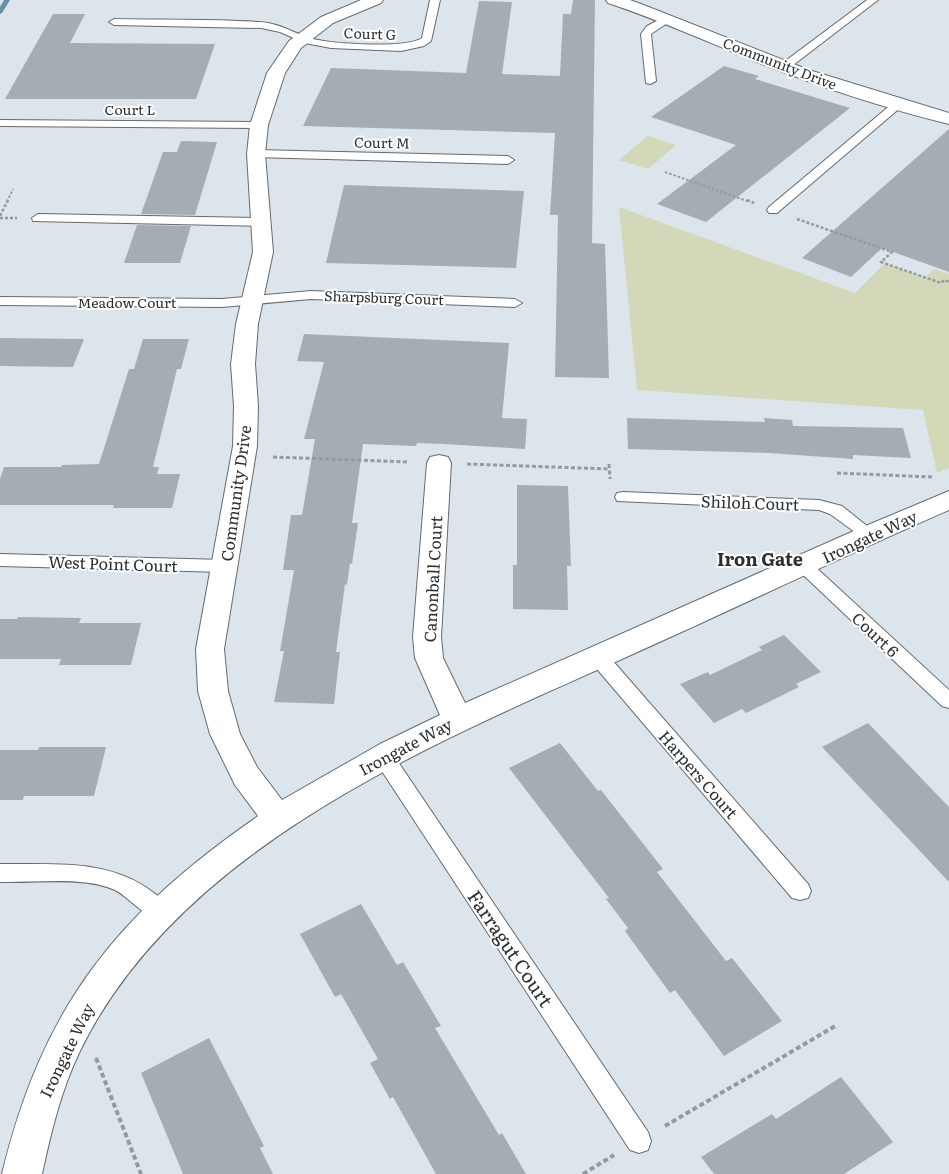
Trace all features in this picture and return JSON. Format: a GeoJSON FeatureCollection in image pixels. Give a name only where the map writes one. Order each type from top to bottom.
{"type":"FeatureCollection","features":[{"type":"Feature","properties":{"kind":"street","name":"Community Drive"},"geometry":{"type":"LineString","coordinates":[[278,817],[246,776],[225,734],[213,691],[210,649],[245,446],[246,406],[243,364],[247,324],[263,252],[256,154],[259,125],[276,73],[284,58],[302,38],[335,16],[375,0]]}},
{"type":"Feature","properties":{"kind":"street","name":"Community Drive"},"geometry":{"type":"LineString","coordinates":[[614,0],[668,18],[784,67],[897,105],[949,119]]}},
{"type":"Feature","properties":{"kind":"street","name":"Canonball Court"},"geometry":{"type":"LineString","coordinates":[[439,463],[427,637],[428,658],[457,718]]}},
{"type":"Feature","properties":{"kind":"street","name":"Irongate Way"},"geometry":{"type":"LineString","coordinates":[[22,1174],[38,1108],[69,1035],[93,994],[113,966],[162,912],[216,863],[278,817],[383,756],[457,718],[804,566],[869,534],[943,491]]}},
{"type":"Feature","properties":{"kind":"lane","name":"Court G"},"geometry":{"type":"LineString","coordinates":[[302,38],[331,45],[384,48],[411,47],[427,39],[435,0]]}},
{"type":"Feature","properties":{"kind":"lane"},"geometry":{"type":"LineString","coordinates":[[784,67],[873,0]]}},
{"type":"Feature","properties":{"kind":"lane"},"geometry":{"type":"LineString","coordinates":[[650,81],[646,34],[651,28],[668,18]]}},
{"type":"Feature","properties":{"kind":"lane"},"geometry":{"type":"LineString","coordinates":[[114,22],[261,25],[283,29],[302,38]]}},
{"type":"Feature","properties":{"kind":"lane"},"geometry":{"type":"LineString","coordinates":[[773,210],[897,105]]}},
{"type":"Feature","properties":{"kind":"lane","name":"Court L"},"geometry":{"type":"LineString","coordinates":[[0,123],[259,125]]}},
{"type":"Feature","properties":{"kind":"lane","name":"Court M"},"geometry":{"type":"LineString","coordinates":[[256,154],[508,160]]}},
{"type":"Feature","properties":{"kind":"lane"},"geometry":{"type":"LineString","coordinates":[[38,218],[262,222]]}},
{"type":"Feature","properties":{"kind":"lane","name":"Sharpsburg Court"},"geometry":{"type":"LineString","coordinates":[[253,299],[311,294],[515,303]]}},
{"type":"Feature","properties":{"kind":"lane","name":"Meadow Court"},"geometry":{"type":"LineString","coordinates":[[0,301],[222,303],[253,299]]}},
{"type":"Feature","properties":{"kind":"lane","name":"Shiloh Court"},"geometry":{"type":"LineString","coordinates":[[623,497],[819,505],[836,510],[869,534]]}},
{"type":"Feature","properties":{"kind":"lane","name":"West Point Court"},"geometry":{"type":"LineString","coordinates":[[0,560],[225,566]]}},
{"type":"Feature","properties":{"kind":"lane","name":"Court 6"},"geometry":{"type":"LineString","coordinates":[[804,566],[949,702]]}},
{"type":"Feature","properties":{"kind":"lane","name":"Harpers Court"},"geometry":{"type":"LineString","coordinates":[[598,657],[800,892]]}},
{"type":"Feature","properties":{"kind":"lane","name":"Farragut Court"},"geometry":{"type":"LineString","coordinates":[[383,756],[639,1141]]}},
{"type":"Feature","properties":{"kind":"lane"},"geometry":{"type":"LineString","coordinates":[[0,873],[90,876],[112,880],[131,889],[162,912]]}},
{"type":"Feature","properties":{"kind":"path"},"geometry":{"type":"LineString","coordinates":[[665,172],[892,252],[881,262],[941,283],[944,280],[949,282]]}},
{"type":"Feature","properties":{"kind":"path"},"geometry":{"type":"LineString","coordinates":[[0,216],[13,190]]}},
{"type":"Feature","properties":{"kind":"path"},"geometry":{"type":"LineString","coordinates":[[837,474],[932,477],[943,491]]}},
{"type":"Feature","properties":{"kind":"path"},"geometry":{"type":"LineString","coordinates":[[583,1174],[836,1025]]}},
{"type":"Feature","properties":{"kind":"path"},"geometry":{"type":"LineString","coordinates":[[100,1068],[141,1174]]}},
{"type":"Feature","properties":{"kind":"green space"},"geometry":{"type":"Polygon","coordinates":[[[648,136],[676,145],[648,169],[619,160],[648,136]]]}},
{"type":"Feature","properties":{"kind":"green space"},"geometry":{"type":"Polygon","coordinates":[[[619,207],[855,293],[885,263],[925,278],[934,269],[949,274],[949,468],[937,473],[923,410],[637,390],[619,207]]]}},
{"type":"Feature","properties":{"kind":"building"},"geometry":{"type":"Polygon","coordinates":[[[573,0],[595,0],[592,243],[605,244],[609,378],[555,377],[558,215],[550,215],[555,133],[303,126],[331,68],[466,73],[479,1],[512,2],[502,74],[560,76],[563,14],[571,14],[573,0]]]}},
{"type":"Feature","properties":{"kind":"building"},"geometry":{"type":"Polygon","coordinates":[[[53,14],[85,14],[70,43],[215,44],[196,99],[5,99],[53,14]]]}},
{"type":"Feature","properties":{"kind":"building"},"geometry":{"type":"Polygon","coordinates":[[[724,66],[759,76],[755,79],[850,108],[706,222],[657,204],[736,145],[651,117],[724,66]]]}},
{"type":"Feature","properties":{"kind":"building"},"geometry":{"type":"Polygon","coordinates":[[[949,129],[949,272],[882,248],[851,277],[802,258],[949,129]]]}},
{"type":"Feature","properties":{"kind":"building"},"geometry":{"type":"Polygon","coordinates":[[[181,141],[217,142],[195,215],[141,214],[163,152],[177,152],[181,141]]]}},
{"type":"Feature","properties":{"kind":"building"},"geometry":{"type":"Polygon","coordinates":[[[344,185],[524,191],[516,268],[326,263],[344,185]]]}},
{"type":"Feature","properties":{"kind":"building"},"geometry":{"type":"Polygon","coordinates":[[[137,225],[191,226],[180,263],[124,263],[137,225]]]}},
{"type":"Feature","properties":{"kind":"building"},"geometry":{"type":"Polygon","coordinates":[[[304,334],[509,343],[502,418],[527,419],[525,449],[417,443],[416,446],[363,444],[352,523],[358,523],[352,564],[350,563],[347,585],[345,584],[336,652],[340,652],[334,704],[274,702],[284,651],[280,651],[294,570],[283,570],[291,515],[302,515],[315,439],[304,439],[324,362],[297,361],[304,334]]]}},
{"type":"Feature","properties":{"kind":"building"},"geometry":{"type":"Polygon","coordinates":[[[0,338],[84,339],[73,367],[0,366],[0,338]]]}},
{"type":"Feature","properties":{"kind":"building"},"geometry":{"type":"Polygon","coordinates":[[[143,339],[189,339],[181,369],[177,369],[153,467],[159,467],[157,474],[180,474],[172,508],[113,508],[114,505],[0,505],[0,479],[4,467],[61,467],[62,465],[99,464],[129,369],[134,369],[143,339]]]}},
{"type":"Feature","properties":{"kind":"building"},"geometry":{"type":"Polygon","coordinates":[[[627,418],[765,422],[764,418],[792,420],[793,426],[903,428],[911,458],[853,455],[853,459],[769,453],[628,449],[627,418]]]}},
{"type":"Feature","properties":{"kind":"building"},"geometry":{"type":"Polygon","coordinates":[[[517,485],[568,486],[571,566],[567,566],[568,610],[513,609],[513,565],[517,565],[517,485]]]}},
{"type":"Feature","properties":{"kind":"building"},"geometry":{"type":"Polygon","coordinates":[[[18,617],[81,618],[79,623],[141,623],[131,665],[59,665],[61,659],[0,659],[0,619],[17,619],[18,617]]]}},
{"type":"Feature","properties":{"kind":"building"},"geometry":{"type":"Polygon","coordinates":[[[784,635],[821,672],[796,684],[799,687],[746,713],[742,709],[714,723],[680,684],[708,672],[710,675],[762,650],[759,647],[784,635]]]}},
{"type":"Feature","properties":{"kind":"building"},"geometry":{"type":"Polygon","coordinates":[[[868,723],[949,807],[949,882],[822,747],[868,723]]]}},
{"type":"Feature","properties":{"kind":"building"},"geometry":{"type":"Polygon","coordinates":[[[560,743],[598,791],[601,790],[663,869],[657,872],[726,961],[732,958],[782,1021],[724,1056],[675,990],[670,993],[625,931],[628,928],[606,899],[609,898],[509,768],[560,743]]]}},
{"type":"Feature","properties":{"kind":"building"},"geometry":{"type":"Polygon","coordinates":[[[39,747],[106,747],[94,796],[24,796],[23,800],[0,800],[0,750],[38,750],[39,747]]]}},
{"type":"Feature","properties":{"kind":"building"},"geometry":{"type":"Polygon","coordinates":[[[361,904],[397,965],[403,962],[441,1026],[435,1028],[499,1135],[502,1133],[526,1174],[436,1174],[393,1097],[390,1099],[370,1063],[378,1059],[341,994],[335,997],[300,934],[361,904]]]}},
{"type":"Feature","properties":{"kind":"building"},"geometry":{"type":"Polygon","coordinates":[[[209,1038],[264,1146],[260,1148],[273,1174],[183,1174],[141,1073],[209,1038]]]}},
{"type":"Feature","properties":{"kind":"building"},"geometry":{"type":"Polygon","coordinates":[[[841,1077],[893,1142],[844,1174],[714,1174],[701,1157],[772,1114],[776,1119],[841,1077]]]}},
{"type":"Feature","properties":{"kind":"waterway"},"geometry":{"type":"LineString","coordinates":[[0,12],[7,0]]}},
{"type":"Feature","properties":{"kind":"district","name":"Iron Gate"},"geometry":{"type":"Point","coordinates":[760,558]}}]}
